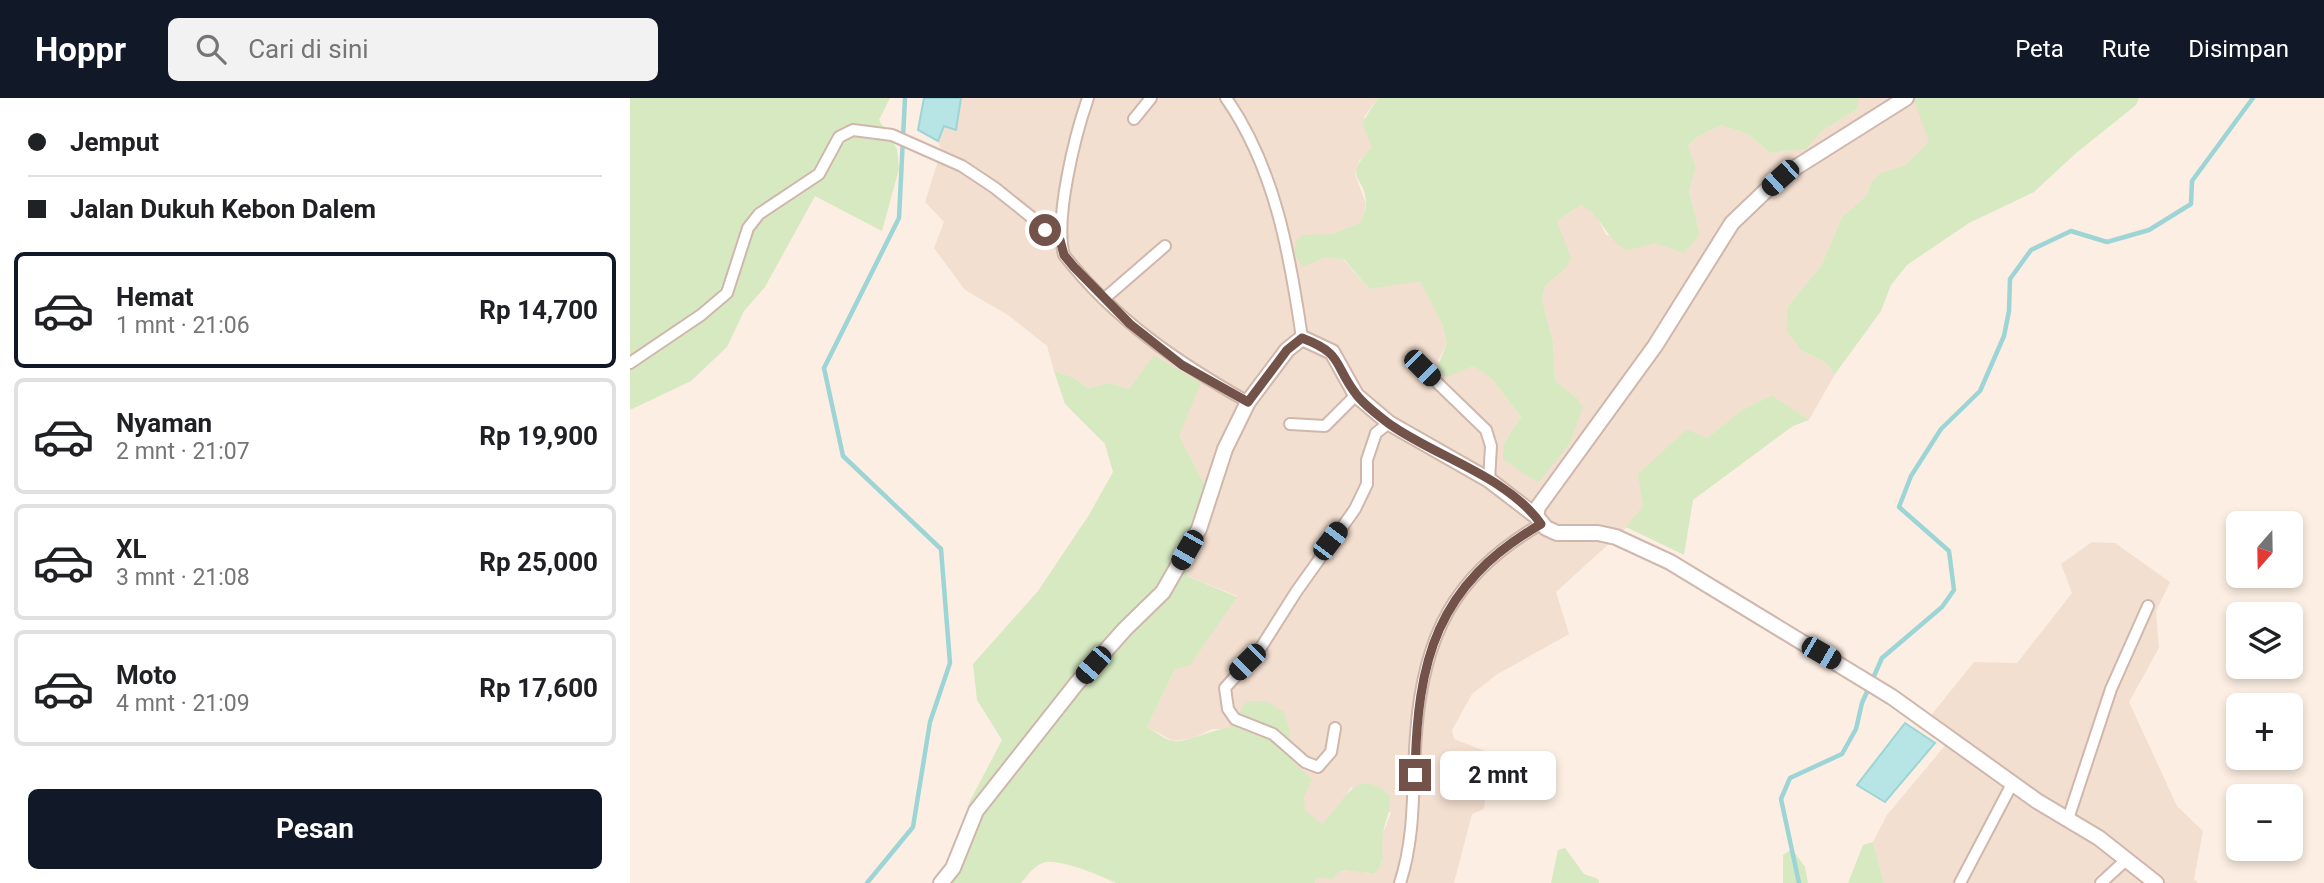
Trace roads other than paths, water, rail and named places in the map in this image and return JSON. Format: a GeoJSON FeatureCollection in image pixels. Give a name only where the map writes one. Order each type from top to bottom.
{"type":"FeatureCollection","features":[{"type":"Feature","properties":{"kind":"street"},"geometry":{"type":"LineString","coordinates":[[1060,240],[1073,156],[1088,98]]}},
{"type":"Feature","properties":{"kind":"street"},"geometry":{"type":"LineString","coordinates":[[1134,119],[1151,98]]}},
{"type":"Feature","properties":{"kind":"street"},"geometry":{"type":"LineString","coordinates":[[1226,98],[1244,124],[1278,206],[1302,338]]}},
{"type":"Feature","properties":{"kind":"street"},"geometry":{"type":"LineString","coordinates":[[1538,520],[1538,508],[1655,346],[1732,223],[1780,178],[1906,98]]}},
{"type":"Feature","properties":{"kind":"street"},"geometry":{"type":"LineString","coordinates":[[630,363],[708,310],[727,293],[748,228],[759,214],[819,174],[839,137],[853,130],[892,135],[922,146],[962,166],[995,188],[1060,240],[1069,261],[1130,324],[1182,365],[1248,402]]}},
{"type":"Feature","properties":{"kind":"street"},"geometry":{"type":"LineString","coordinates":[[1105,298],[1165,246]]}},
{"type":"Feature","properties":{"kind":"street"},"geometry":{"type":"LineString","coordinates":[[1302,338],[1332,352],[1356,395],[1389,423],[1489,480],[1557,533],[1616,537],[1647,551],[1844,666],[1892,697],[2012,784],[2127,859],[2156,883]]}},
{"type":"Feature","properties":{"kind":"street"},"geometry":{"type":"LineString","coordinates":[[941,883],[953,868],[976,811],[1077,683],[1163,592],[1199,529],[1225,449],[1248,402],[1287,350],[1302,338]]}},
{"type":"Feature","properties":{"kind":"street"},"geometry":{"type":"LineString","coordinates":[[1422,368],[1486,430],[1491,446],[1489,480]]}},
{"type":"Feature","properties":{"kind":"street"},"geometry":{"type":"LineString","coordinates":[[1290,424],[1325,426],[1356,395]]}},
{"type":"Feature","properties":{"kind":"street"},"geometry":{"type":"LineString","coordinates":[[1335,728],[1331,752],[1318,767],[1305,762],[1273,734],[1235,719],[1228,709],[1225,688],[1260,649],[1296,592],[1355,509],[1367,484],[1367,460],[1376,433],[1389,423]]}},
{"type":"Feature","properties":{"kind":"street"},"geometry":{"type":"LineString","coordinates":[[1401,883],[1414,796],[1417,724],[1435,639],[1452,601],[1468,580],[1538,520]]}},
{"type":"Feature","properties":{"kind":"street"},"geometry":{"type":"LineString","coordinates":[[2068,819],[2111,689],[2148,606]]}},
{"type":"Feature","properties":{"kind":"street"},"geometry":{"type":"LineString","coordinates":[[1960,883],[2012,784]]}},
{"type":"Feature","properties":{"kind":"street"},"geometry":{"type":"LineString","coordinates":[[2101,883],[2127,859]]}},
{"type":"Feature","properties":{"kind":"water"},"geometry":{"type":"Polygon","coordinates":[[[924,98],[961,98],[956,130],[944,126],[938,141],[918,130],[924,98]]]}},
{"type":"Feature","properties":{"kind":"water"},"geometry":{"type":"Polygon","coordinates":[[[1905,723],[1935,743],[1885,802],[1857,785],[1905,723]]]}},
{"type":"Feature","properties":{"kind":"waterway"},"geometry":{"type":"LineString","coordinates":[[867,883],[913,827],[930,722],[950,663],[941,549],[843,456],[824,368],[899,218],[905,98]]}},
{"type":"Feature","properties":{"kind":"waterway"},"geometry":{"type":"LineString","coordinates":[[1799,883],[1781,799],[1790,778],[1842,754],[1856,729],[1862,703],[1882,658],[1942,607],[1954,590],[1949,551],[1899,507],[1911,476],[1941,429],[1980,391],[2004,336],[2009,311],[2010,279],[2031,250],[2071,231],[2107,242],[2149,230],[2191,204],[2192,181],[2253,98]]}}]}
